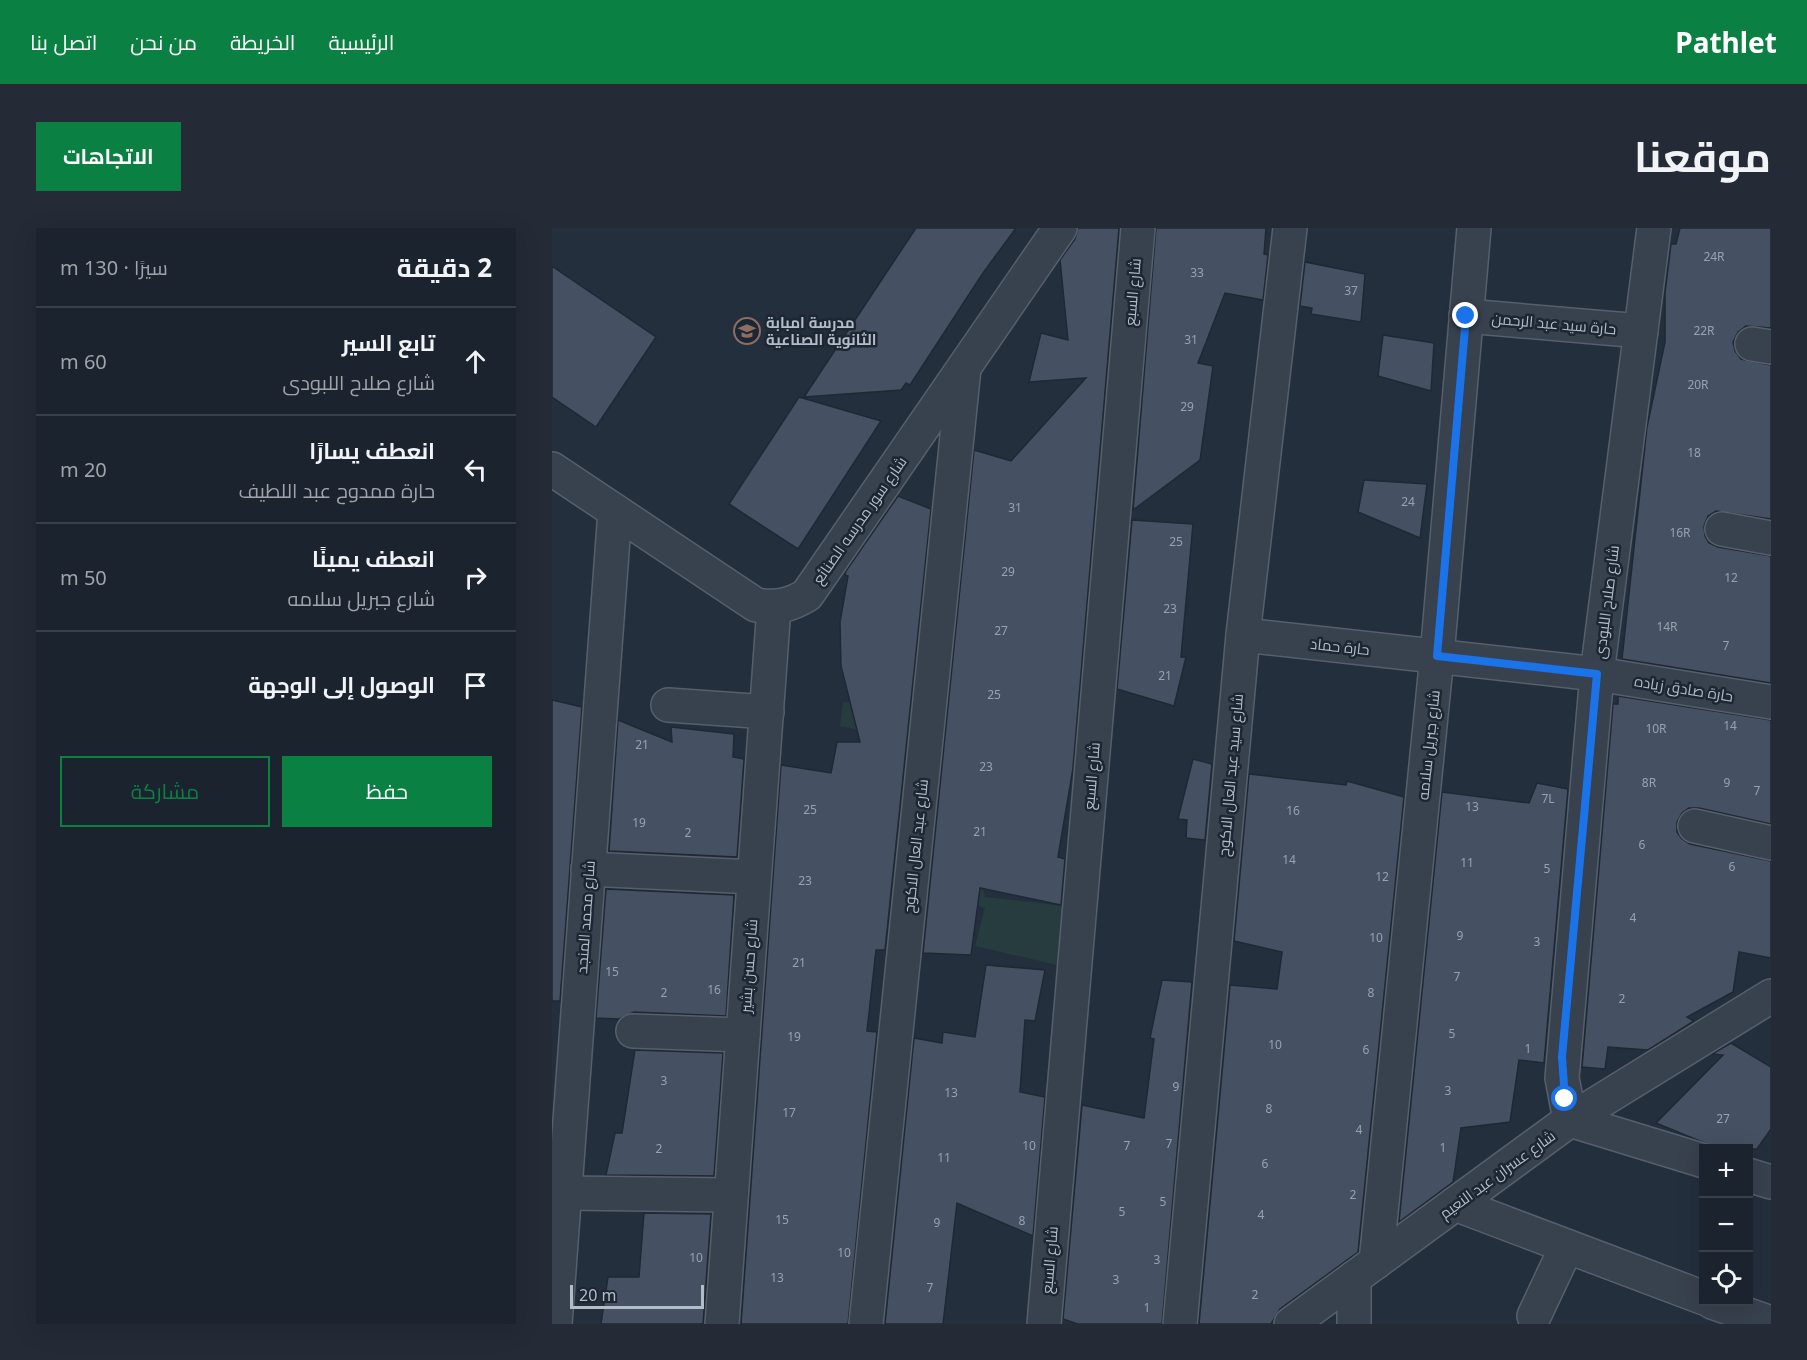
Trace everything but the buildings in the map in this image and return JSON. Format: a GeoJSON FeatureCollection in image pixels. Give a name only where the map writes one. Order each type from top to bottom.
{"type":"FeatureCollection","features":[{"type":"Feature","properties":{"kind":"street","name":"شارع سور مدرسه الصنائع"},"geometry":{"type":"LineString","coordinates":[[774,608],[791,604],[807,595],[1060,228]]}},
{"type":"Feature","properties":{"kind":"street","name":"شارع السبع"},"geometry":{"type":"LineString","coordinates":[[1044,1324],[1138,228]]}},
{"type":"Feature","properties":{"kind":"street","name":"شارع سيد عبد العال الاكوح"},"geometry":{"type":"LineString","coordinates":[[1180,1324],[1243,635],[1290,228]]}},
{"type":"Feature","properties":{"kind":"street","name":"شارع جبريل سلامه"},"geometry":{"type":"LineString","coordinates":[[1354,1324],[1365,1270],[1437,656],[1474,228]]}},
{"type":"Feature","properties":{"kind":"street","name":"شارع صلاح اللبودى"},"geometry":{"type":"LineString","coordinates":[[1570,1120],[1562,1078],[1562,1057],[1597,674],[1654,228]]}},
{"type":"Feature","properties":{"kind":"street","name":"حارة سيد عبد الرحمن"},"geometry":{"type":"LineString","coordinates":[[1466,316],[1641,331]]}},
{"type":"Feature","properties":{"kind":"street","name":"شارع عبد العال الاكوح"},"geometry":{"type":"LineString","coordinates":[[866,1324],[964,368]]}},
{"type":"Feature","properties":{"kind":"street"},"geometry":{"type":"LineString","coordinates":[[552,469],[756,605],[774,608]]}},
{"type":"Feature","properties":{"kind":"street","name":"شارع محمد المنجد"},"geometry":{"type":"LineString","coordinates":[[555,1324],[615,511]]}},
{"type":"Feature","properties":{"kind":"street"},"geometry":{"type":"LineString","coordinates":[[1722,530],[1771,538]]}},
{"type":"Feature","properties":{"kind":"street","name":"شارع حسن بشير"},"geometry":{"type":"LineString","coordinates":[[722,1324],[774,608]]}},
{"type":"Feature","properties":{"kind":"street","name":"حارة حماد"},"geometry":{"type":"LineString","coordinates":[[1243,635],[1597,674]]}},
{"type":"Feature","properties":{"kind":"street","name":"حارة صادق زياده"},"geometry":{"type":"LineString","coordinates":[[1597,674],[1771,702]]}},
{"type":"Feature","properties":{"kind":"street"},"geometry":{"type":"LineString","coordinates":[[668,705],[767,712]]}},
{"type":"Feature","properties":{"kind":"street"},"geometry":{"type":"LineString","coordinates":[[1695,826],[1771,843]]}},
{"type":"Feature","properties":{"kind":"street"},"geometry":{"type":"LineString","coordinates":[[588,869],[754,877]]}},
{"type":"Feature","properties":{"kind":"street","name":"شارع عسران عبد النعيم"},"geometry":{"type":"LineString","coordinates":[[1291,1324],[1570,1120],[1771,996]]}},
{"type":"Feature","properties":{"kind":"street"},"geometry":{"type":"LineString","coordinates":[[633,1031],[743,1035]]}},
{"type":"Feature","properties":{"kind":"street"},"geometry":{"type":"LineString","coordinates":[[1570,1120],[1699,1159]]}},
{"type":"Feature","properties":{"kind":"street"},"geometry":{"type":"LineString","coordinates":[[1753,1176],[1771,1182]]}},
{"type":"Feature","properties":{"kind":"street"},"geometry":{"type":"LineString","coordinates":[[565,1193],[731,1195]]}},
{"type":"Feature","properties":{"kind":"street"},"geometry":{"type":"LineString","coordinates":[[1455,1204],[1566,1248],[1699,1296]]}},
{"type":"Feature","properties":{"kind":"street"},"geometry":{"type":"LineString","coordinates":[[1534,1316],[1566,1248]]}},
{"type":"Feature","properties":{"kind":"street"},"geometry":{"type":"LineString","coordinates":[[1723,1306],[1771,1323]]}},
{"type":"Feature","properties":{"kind":"green space"},"geometry":{"type":"Polygon","coordinates":[[[843,702],[912,711],[915,742],[840,726],[843,702]]]}},
{"type":"Feature","properties":{"kind":"green space"},"geometry":{"type":"Polygon","coordinates":[[[980,879],[985,897],[1067,906],[1066,967],[975,946],[985,908],[961,899],[980,879]]]}},
{"type":"Feature","properties":{"kind":"place","name":"مدرسة امبابة الثانوية الصناعية"},"geometry":{"type":"Point","coordinates":[747,331]}},
{"type":"Feature","properties":{"kind":"route"},"geometry":{"type":"LineString","coordinates":[[1466,316],[1437,656],[1597,674],[1562,1057],[1565,1099]]}}]}
